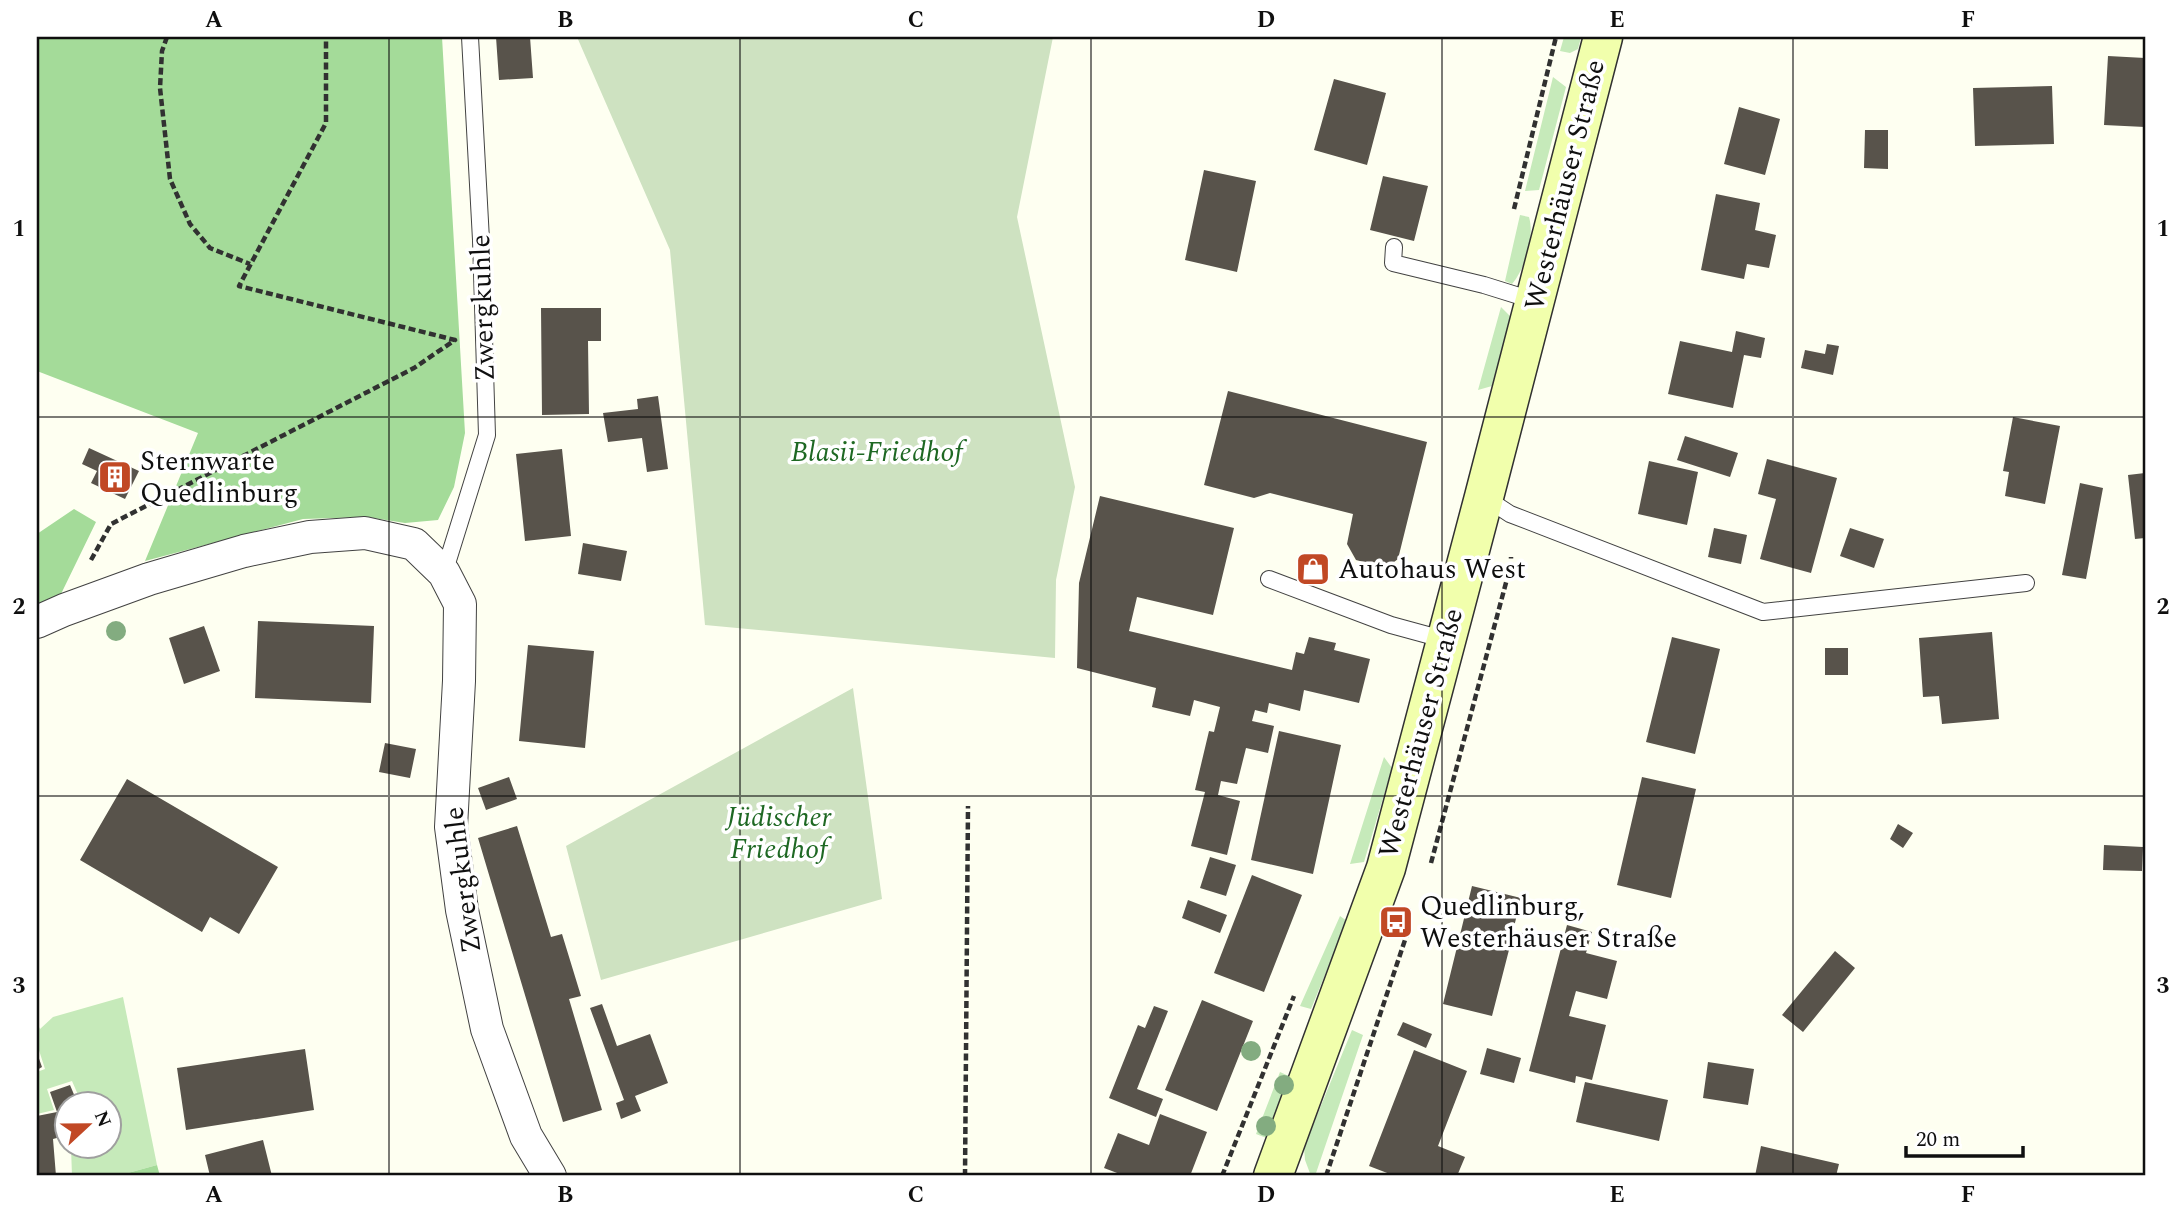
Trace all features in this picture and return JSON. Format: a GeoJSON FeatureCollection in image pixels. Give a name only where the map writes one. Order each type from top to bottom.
{"type":"FeatureCollection","features":[{"type":"Feature","properties":{"kind":"main road","name":"Westerhäuser Straße"},"geometry":{"type":"LineString","coordinates":[[1273,1176],[1386,868],[1603,37]]}},
{"type":"Feature","properties":{"kind":"street","name":"Zwergkuhle"},"geometry":{"type":"LineString","coordinates":[[50,616],[149,579],[244,551],[310,537],[365,533],[414,544],[444,573],[460,604],[459,681],[451,827],[462,910],[486,1029],[526,1136],[550,1176]]}},
{"type":"Feature","properties":{"kind":"lane","name":"Zwergkuhle"},"geometry":{"type":"LineString","coordinates":[[444,573],[486,435],[481,240],[470,37]]}},
{"type":"Feature","properties":{"kind":"lane"},"geometry":{"type":"LineString","coordinates":[[1394,247],[1393,263],[1484,285],[1535,301]]}},
{"type":"Feature","properties":{"kind":"lane"},"geometry":{"type":"LineString","coordinates":[[1484,497],[1510,513],[1763,612],[2026,583]]}},
{"type":"Feature","properties":{"kind":"lane"},"geometry":{"type":"LineString","coordinates":[[1269,579],[1391,625],[1446,640]]}},
{"type":"Feature","properties":{"kind":"path"},"geometry":{"type":"LineString","coordinates":[[167,37],[162,51],[160,88],[170,179],[190,224],[210,248],[250,264]]}},
{"type":"Feature","properties":{"kind":"path"},"geometry":{"type":"LineString","coordinates":[[50,616],[111,524],[414,368],[455,340],[239,285],[326,123],[326,37]]}},
{"type":"Feature","properties":{"kind":"path"},"geometry":{"type":"LineString","coordinates":[[965,1176],[968,806]]}},
{"type":"Feature","properties":{"kind":"green space"},"geometry":{"type":"Polygon","coordinates":[[[37,37],[442,37],[465,433],[454,487],[438,520],[405,523],[367,517],[303,519],[145,561],[198,433],[37,371],[37,37]]]}},
{"type":"Feature","properties":{"kind":"green space","name":"Blasii-Friedhof"},"geometry":{"type":"Polygon","coordinates":[[[577,37],[1053,37],[1017,217],[1075,487],[1056,580],[1055,658],[705,625],[670,250],[577,37]]]}},
{"type":"Feature","properties":{"kind":"green space"},"geometry":{"type":"Polygon","coordinates":[[[1564,37],[1581,37],[1578,49],[1570,53],[1560,51],[1564,37]]]}},
{"type":"Feature","properties":{"kind":"green space"},"geometry":{"type":"Polygon","coordinates":[[[1553,77],[1566,87],[1539,190],[1525,191],[1553,77]]]}},
{"type":"Feature","properties":{"kind":"green space"},"geometry":{"type":"Polygon","coordinates":[[[1520,215],[1529,217],[1530,243],[1525,261],[1512,284],[1505,281],[1520,215]]]}},
{"type":"Feature","properties":{"kind":"green space"},"geometry":{"type":"Polygon","coordinates":[[[1501,307],[1511,317],[1492,386],[1478,390],[1501,307]]]}},
{"type":"Feature","properties":{"kind":"green space"},"geometry":{"type":"Polygon","coordinates":[[[74,509],[96,522],[61,594],[37,605],[37,534],[74,509]]]}},
{"type":"Feature","properties":{"kind":"green space","name":"Jüdischer Friedhof"},"geometry":{"type":"Polygon","coordinates":[[[853,688],[882,899],[601,980],[566,846],[853,688]]]}},
{"type":"Feature","properties":{"kind":"green space"},"geometry":{"type":"Polygon","coordinates":[[[1384,757],[1392,768],[1364,862],[1350,864],[1384,757]]]}},
{"type":"Feature","properties":{"kind":"green space"},"geometry":{"type":"Polygon","coordinates":[[[1340,916],[1347,921],[1311,1009],[1300,1006],[1340,916]]]}},
{"type":"Feature","properties":{"kind":"green space"},"geometry":{"type":"Polygon","coordinates":[[[123,997],[157,1165],[117,1176],[72,1176],[71,1160],[122,1160],[122,1090],[76,1090],[72,1081],[47,1089],[52,1110],[37,1114],[37,1072],[45,1069],[37,1044],[37,1023],[40,1029],[53,1017],[123,997]]]}},
{"type":"Feature","properties":{"kind":"green space"},"geometry":{"type":"Polygon","coordinates":[[[1352,1030],[1363,1035],[1315,1176],[1311,1176],[1304,1147],[1352,1030]]]}},
{"type":"Feature","properties":{"kind":"green space"},"geometry":{"type":"Polygon","coordinates":[[[1280,1072],[1293,1078],[1269,1139],[1256,1134],[1280,1072]]]}},
{"type":"Feature","properties":{"kind":"green space"},"geometry":{"type":"Polygon","coordinates":[[[157,1165],[160,1176],[117,1176],[157,1165]]]}},
{"type":"Feature","properties":{"kind":"building"},"geometry":{"type":"Polygon","coordinates":[[[496,37],[530,37],[533,78],[499,80],[496,37]]]}},
{"type":"Feature","properties":{"kind":"building"},"geometry":{"type":"Polygon","coordinates":[[[2108,56],[2145,58],[2145,127],[2104,125],[2108,56]]]}},
{"type":"Feature","properties":{"kind":"building"},"geometry":{"type":"Polygon","coordinates":[[[1334,79],[1386,93],[1367,165],[1314,150],[1334,79]]]}},
{"type":"Feature","properties":{"kind":"building"},"geometry":{"type":"Polygon","coordinates":[[[2052,86],[2054,144],[1975,146],[1973,88],[2052,86]]]}},
{"type":"Feature","properties":{"kind":"building"},"geometry":{"type":"Polygon","coordinates":[[[1739,107],[1780,119],[1765,175],[1724,164],[1739,107]]]}},
{"type":"Feature","properties":{"kind":"building"},"geometry":{"type":"Polygon","coordinates":[[[1865,130],[1888,130],[1888,169],[1864,168],[1865,130]]]}},
{"type":"Feature","properties":{"kind":"building"},"geometry":{"type":"Polygon","coordinates":[[[1204,170],[1256,181],[1237,272],[1185,260],[1204,170]]]}},
{"type":"Feature","properties":{"kind":"building"},"geometry":{"type":"Polygon","coordinates":[[[1383,176],[1428,186],[1414,241],[1370,230],[1383,176]]]}},
{"type":"Feature","properties":{"kind":"building"},"geometry":{"type":"Polygon","coordinates":[[[1716,194],[1760,203],[1755,230],[1776,235],[1769,268],[1747,264],[1744,279],[1701,270],[1716,194]]]}},
{"type":"Feature","properties":{"kind":"building"},"geometry":{"type":"Polygon","coordinates":[[[541,308],[601,308],[601,341],[588,341],[589,414],[542,415],[541,308]]]}},
{"type":"Feature","properties":{"kind":"building"},"geometry":{"type":"Polygon","coordinates":[[[1736,331],[1765,338],[1761,358],[1744,355],[1733,408],[1668,394],[1680,341],[1732,352],[1736,331]]]}},
{"type":"Feature","properties":{"kind":"building"},"geometry":{"type":"Polygon","coordinates":[[[1827,344],[1839,346],[1833,375],[1801,368],[1805,350],[1825,354],[1827,344]]]}},
{"type":"Feature","properties":{"kind":"building"},"geometry":{"type":"Polygon","coordinates":[[[1228,391],[1427,442],[1398,559],[1386,568],[1356,560],[1347,544],[1353,514],[1270,493],[1254,498],[1204,485],[1228,391]]]}},
{"type":"Feature","properties":{"kind":"building"},"geometry":{"type":"Polygon","coordinates":[[[658,396],[668,469],[647,472],[642,438],[608,442],[603,413],[638,409],[637,399],[658,396]]]}},
{"type":"Feature","properties":{"kind":"building"},"geometry":{"type":"Polygon","coordinates":[[[2013,417],[2060,426],[2045,504],[2005,496],[2009,472],[2003,471],[2013,417]]]}},
{"type":"Feature","properties":{"kind":"building"},"geometry":{"type":"Polygon","coordinates":[[[1685,436],[1738,453],[1730,477],[1677,460],[1685,436]]]}},
{"type":"Feature","properties":{"kind":"building","name":"Sternwarte Quedlinburg"},"geometry":{"type":"Polygon","coordinates":[[[89,448],[139,471],[125,499],[91,483],[97,471],[82,464],[89,448]]]}},
{"type":"Feature","properties":{"kind":"building"},"geometry":{"type":"Polygon","coordinates":[[[562,449],[571,536],[525,541],[516,454],[562,449]]]}},
{"type":"Feature","properties":{"kind":"building"},"geometry":{"type":"Polygon","coordinates":[[[1767,459],[1837,478],[1811,573],[1760,559],[1776,499],[1758,494],[1767,459]]]}},
{"type":"Feature","properties":{"kind":"building"},"geometry":{"type":"Polygon","coordinates":[[[1649,461],[1698,472],[1687,525],[1638,514],[1649,461]]]}},
{"type":"Feature","properties":{"kind":"building"},"geometry":{"type":"Polygon","coordinates":[[[2145,473],[2145,538],[2135,539],[2128,475],[2145,473]]]}},
{"type":"Feature","properties":{"kind":"building"},"geometry":{"type":"Polygon","coordinates":[[[2080,483],[2103,488],[2086,579],[2062,575],[2080,483]]]}},
{"type":"Feature","properties":{"kind":"building"},"geometry":{"type":"Polygon","coordinates":[[[1100,496],[1234,528],[1213,615],[1137,597],[1129,631],[1292,670],[1296,652],[1304,654],[1309,637],[1336,643],[1334,650],[1370,659],[1359,703],[1304,690],[1300,711],[1269,703],[1267,713],[1255,710],[1252,721],[1274,726],[1268,753],[1246,748],[1237,784],[1221,781],[1218,795],[1240,801],[1227,855],[1191,846],[1205,792],[1195,790],[1209,731],[1214,732],[1220,707],[1194,700],[1190,716],[1152,707],[1156,688],[1077,668],[1079,583],[1100,496]]]}},
{"type":"Feature","properties":{"kind":"building"},"geometry":{"type":"Polygon","coordinates":[[[1714,528],[1747,535],[1741,564],[1708,557],[1714,528]]]}},
{"type":"Feature","properties":{"kind":"building"},"geometry":{"type":"Polygon","coordinates":[[[1850,528],[1884,539],[1874,568],[1840,556],[1850,528]]]}},
{"type":"Feature","properties":{"kind":"building"},"geometry":{"type":"Polygon","coordinates":[[[583,543],[627,551],[621,581],[578,574],[583,543]]]}},
{"type":"Feature","properties":{"kind":"building"},"geometry":{"type":"Polygon","coordinates":[[[258,621],[374,626],[371,703],[255,698],[258,621]]]}},
{"type":"Feature","properties":{"kind":"building"},"geometry":{"type":"Polygon","coordinates":[[[204,626],[220,671],[184,684],[169,638],[204,626]]]}},
{"type":"Feature","properties":{"kind":"building"},"geometry":{"type":"Polygon","coordinates":[[[1992,632],[1999,719],[1942,724],[1939,696],[1923,697],[1919,638],[1992,632]]]}},
{"type":"Feature","properties":{"kind":"building"},"geometry":{"type":"Polygon","coordinates":[[[1672,637],[1720,649],[1695,754],[1646,742],[1672,637]]]}},
{"type":"Feature","properties":{"kind":"building"},"geometry":{"type":"Polygon","coordinates":[[[528,645],[594,651],[585,748],[519,741],[528,645]]]}},
{"type":"Feature","properties":{"kind":"building"},"geometry":{"type":"Polygon","coordinates":[[[1825,648],[1848,648],[1848,675],[1825,675],[1825,648]]]}},
{"type":"Feature","properties":{"kind":"building"},"geometry":{"type":"Polygon","coordinates":[[[1279,731],[1341,745],[1313,874],[1251,860],[1279,731]]]}},
{"type":"Feature","properties":{"kind":"building"},"geometry":{"type":"Polygon","coordinates":[[[385,743],[416,749],[410,778],[379,772],[385,743]]]}},
{"type":"Feature","properties":{"kind":"building"},"geometry":{"type":"Polygon","coordinates":[[[509,777],[517,799],[486,810],[478,788],[509,777]]]}},
{"type":"Feature","properties":{"kind":"building"},"geometry":{"type":"Polygon","coordinates":[[[1642,777],[1696,789],[1671,898],[1617,885],[1642,777]]]}},
{"type":"Feature","properties":{"kind":"building"},"geometry":{"type":"Polygon","coordinates":[[[127,779],[278,867],[239,934],[210,917],[202,932],[80,860],[127,779]]]}},
{"type":"Feature","properties":{"kind":"building"},"geometry":{"type":"Polygon","coordinates":[[[1898,824],[1913,833],[1903,848],[1890,839],[1898,824]]]}},
{"type":"Feature","properties":{"kind":"building"},"geometry":{"type":"Polygon","coordinates":[[[517,826],[551,937],[562,934],[581,996],[569,999],[602,1110],[563,1122],[478,838],[517,826]]]}},
{"type":"Feature","properties":{"kind":"building"},"geometry":{"type":"Polygon","coordinates":[[[2104,845],[2143,847],[2142,871],[2103,870],[2104,845]]]}},
{"type":"Feature","properties":{"kind":"building"},"geometry":{"type":"Polygon","coordinates":[[[1210,857],[1236,865],[1226,896],[1200,888],[1210,857]]]}},
{"type":"Feature","properties":{"kind":"building"},"geometry":{"type":"Polygon","coordinates":[[[1252,875],[1302,895],[1264,992],[1214,973],[1252,875]]]}},
{"type":"Feature","properties":{"kind":"building"},"geometry":{"type":"Polygon","coordinates":[[[1472,886],[1521,898],[1513,931],[1527,934],[1523,950],[1510,946],[1492,1016],[1443,1004],[1472,886]]]}},
{"type":"Feature","properties":{"kind":"building"},"geometry":{"type":"Polygon","coordinates":[[[1188,900],[1227,915],[1220,933],[1182,918],[1188,900]]]}},
{"type":"Feature","properties":{"kind":"building"},"geometry":{"type":"Polygon","coordinates":[[[1567,925],[1592,932],[1586,953],[1617,961],[1607,999],[1576,991],[1569,1016],[1606,1025],[1592,1080],[1576,1076],[1575,1083],[1529,1071],[1567,925]]]}},
{"type":"Feature","properties":{"kind":"building"},"geometry":{"type":"Polygon","coordinates":[[[1835,951],[1855,968],[1803,1032],[1782,1015],[1835,951]]]}},
{"type":"Feature","properties":{"kind":"building"},"geometry":{"type":"Polygon","coordinates":[[[1202,1000],[1253,1021],[1217,1111],[1165,1090],[1202,1000]]]}},
{"type":"Feature","properties":{"kind":"building"},"geometry":{"type":"Polygon","coordinates":[[[602,1004],[617,1046],[650,1034],[668,1083],[635,1096],[641,1111],[621,1119],[616,1103],[624,1100],[590,1008],[602,1004]]]}},
{"type":"Feature","properties":{"kind":"building"},"geometry":{"type":"Polygon","coordinates":[[[1154,1006],[1168,1011],[1137,1089],[1163,1099],[1156,1117],[1109,1098],[1138,1025],[1145,1028],[1154,1006]]]}},
{"type":"Feature","properties":{"kind":"building"},"geometry":{"type":"Polygon","coordinates":[[[1403,1022],[1432,1034],[1426,1048],[1397,1035],[1403,1022]]]}},
{"type":"Feature","properties":{"kind":"building"},"geometry":{"type":"Polygon","coordinates":[[[1487,1048],[1521,1058],[1514,1083],[1480,1074],[1487,1048]]]}},
{"type":"Feature","properties":{"kind":"building"},"geometry":{"type":"Polygon","coordinates":[[[305,1049],[314,1110],[186,1130],[177,1068],[305,1049]]]}},
{"type":"Feature","properties":{"kind":"building"},"geometry":{"type":"Polygon","coordinates":[[[1414,1050],[1467,1071],[1438,1146],[1465,1157],[1457,1176],[1395,1176],[1369,1166],[1414,1050]]]}},
{"type":"Feature","properties":{"kind":"building"},"geometry":{"type":"Polygon","coordinates":[[[37,1053],[42,1067],[37,1070],[37,1053]]]}},
{"type":"Feature","properties":{"kind":"building"},"geometry":{"type":"Polygon","coordinates":[[[1708,1062],[1754,1069],[1748,1105],[1703,1098],[1708,1062]]]}},
{"type":"Feature","properties":{"kind":"building"},"geometry":{"type":"Polygon","coordinates":[[[1585,1082],[1668,1100],[1659,1141],[1576,1122],[1585,1082]]]}},
{"type":"Feature","properties":{"kind":"building"},"geometry":{"type":"Polygon","coordinates":[[[70,1085],[72,1090],[56,1090],[70,1085]]]}},
{"type":"Feature","properties":{"kind":"building"},"geometry":{"type":"Polygon","coordinates":[[[52,1113],[52,1160],[55,1160],[56,1176],[37,1176],[37,1116],[52,1113]]]}},
{"type":"Feature","properties":{"kind":"building"},"geometry":{"type":"Polygon","coordinates":[[[1160,1114],[1207,1132],[1190,1176],[1125,1176],[1104,1168],[1118,1133],[1149,1145],[1160,1114]]]}},
{"type":"Feature","properties":{"kind":"building"},"geometry":{"type":"Polygon","coordinates":[[[263,1140],[272,1176],[210,1176],[205,1155],[263,1140]]]}},
{"type":"Feature","properties":{"kind":"building"},"geometry":{"type":"Polygon","coordinates":[[[1761,1146],[1839,1164],[1836,1176],[1755,1176],[1761,1146]]]}},
{"type":"Feature","properties":{"kind":"place","name":"Sternwarte Quedlinburg"},"geometry":{"type":"Point","coordinates":[115,477]}},
{"type":"Feature","properties":{"kind":"place","name":"Autohaus West"},"geometry":{"type":"Point","coordinates":[1313,569]}},
{"type":"Feature","properties":{"kind":"place","name":"Quedlinburg, Westerhäuser Straße"},"geometry":{"type":"Point","coordinates":[1396,922]}}]}
